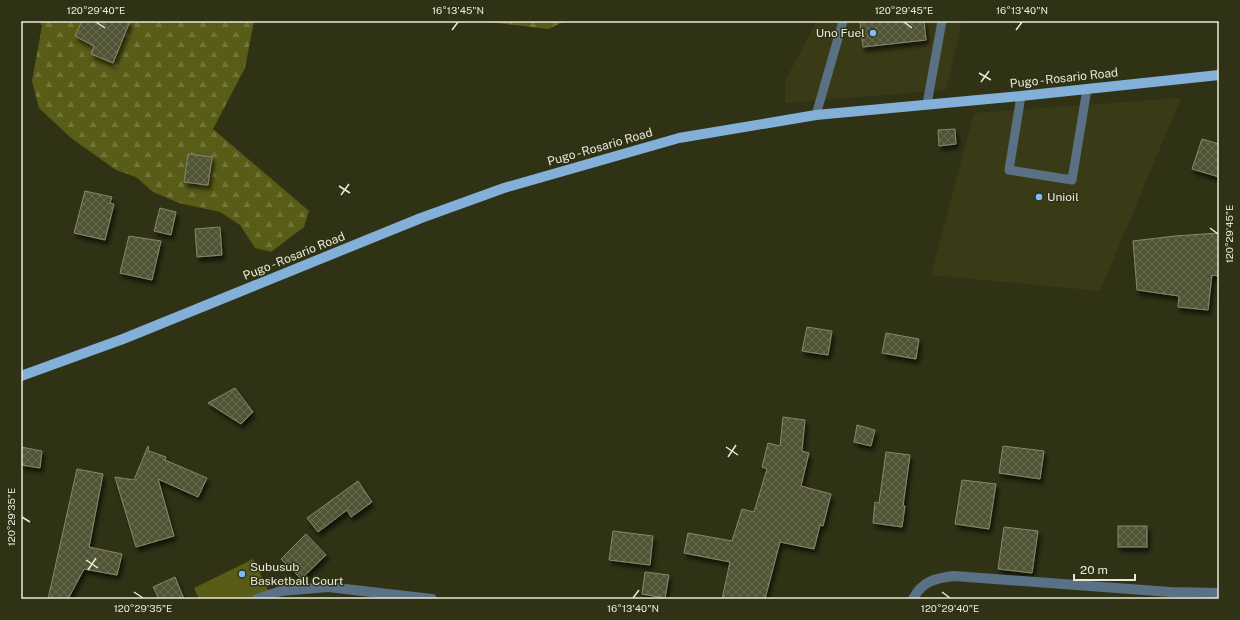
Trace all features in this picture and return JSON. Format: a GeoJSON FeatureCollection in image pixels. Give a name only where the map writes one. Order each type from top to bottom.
{"type":"FeatureCollection","features":[{"type":"Feature","properties":{"kind":"main road","name":"Pugo - Rosario Road"},"geometry":{"type":"LineString","coordinates":[[21,376],[124,339],[421,218],[504,188],[679,138],[816,115],[1021,96],[1219,75]]}},
{"type":"Feature","properties":{"kind":"street"},"geometry":{"type":"LineString","coordinates":[[913,599],[921,587],[930,580],[954,576],[1170,592],[1219,592]]}},
{"type":"Feature","properties":{"kind":"street"},"geometry":{"type":"LineString","coordinates":[[257,599],[281,591],[328,587],[432,599]]}},
{"type":"Feature","properties":{"kind":"lane"},"geometry":{"type":"LineString","coordinates":[[816,115],[843,21]]}},
{"type":"Feature","properties":{"kind":"lane"},"geometry":{"type":"LineString","coordinates":[[927,104],[942,21]]}},
{"type":"Feature","properties":{"kind":"lane"},"geometry":{"type":"LineString","coordinates":[[1021,96],[1009,170],[1072,180],[1087,89]]}},
{"type":"Feature","properties":{"kind":"shaded area"},"geometry":{"type":"Polygon","coordinates":[[[817,21],[962,21],[946,90],[785,103],[785,81],[817,21]]]}},
{"type":"Feature","properties":{"kind":"shaded area"},"geometry":{"type":"Polygon","coordinates":[[[1181,98],[1100,291],[931,275],[974,113],[1181,98]]]}},
{"type":"Feature","properties":{"kind":"green space"},"geometry":{"type":"Polygon","coordinates":[[[40,21],[254,21],[245,68],[213,129],[309,211],[304,227],[271,252],[255,248],[240,225],[220,212],[179,203],[153,192],[136,177],[116,170],[71,138],[39,108],[32,81],[42,26],[40,21]]]}},
{"type":"Feature","properties":{"kind":"green space"},"geometry":{"type":"Polygon","coordinates":[[[480,21],[566,21],[548,29],[480,21]]]}},
{"type":"Feature","properties":{"kind":"green space","name":"Subusub Basketball Court"},"geometry":{"type":"Polygon","coordinates":[[[253,559],[270,594],[260,599],[199,599],[194,588],[253,559]]]}},
{"type":"Feature","properties":{"kind":"building"},"geometry":{"type":"Polygon","coordinates":[[[82,21],[130,21],[113,63],[91,54],[94,46],[75,36],[82,21]]]}},
{"type":"Feature","properties":{"kind":"building"},"geometry":{"type":"Polygon","coordinates":[[[860,21],[924,21],[926,40],[863,47],[860,21]]]}},
{"type":"Feature","properties":{"kind":"building"},"geometry":{"type":"Polygon","coordinates":[[[955,129],[956,144],[939,146],[938,130],[955,129]]]}},
{"type":"Feature","properties":{"kind":"building"},"geometry":{"type":"Polygon","coordinates":[[[1202,139],[1219,144],[1219,177],[1192,169],[1202,139]]]}},
{"type":"Feature","properties":{"kind":"building"},"geometry":{"type":"Polygon","coordinates":[[[188,154],[212,157],[208,185],[184,182],[188,154]]]}},
{"type":"Feature","properties":{"kind":"building"},"geometry":{"type":"Polygon","coordinates":[[[85,191],[112,197],[110,203],[114,204],[105,240],[74,233],[85,191]]]}},
{"type":"Feature","properties":{"kind":"building"},"geometry":{"type":"Polygon","coordinates":[[[160,208],[176,212],[171,235],[154,231],[160,208]]]}},
{"type":"Feature","properties":{"kind":"building"},"geometry":{"type":"Polygon","coordinates":[[[220,227],[222,255],[197,257],[195,229],[220,227]]]}},
{"type":"Feature","properties":{"kind":"building"},"geometry":{"type":"Polygon","coordinates":[[[1219,233],[1219,276],[1212,275],[1208,310],[1178,307],[1179,296],[1137,290],[1133,241],[1219,233]]]}},
{"type":"Feature","properties":{"kind":"building"},"geometry":{"type":"Polygon","coordinates":[[[129,236],[161,241],[152,280],[120,273],[129,236]]]}},
{"type":"Feature","properties":{"kind":"building"},"geometry":{"type":"Polygon","coordinates":[[[807,327],[832,331],[828,355],[802,351],[807,327]]]}},
{"type":"Feature","properties":{"kind":"building"},"geometry":{"type":"Polygon","coordinates":[[[886,333],[919,339],[916,359],[882,353],[886,333]]]}},
{"type":"Feature","properties":{"kind":"building"},"geometry":{"type":"Polygon","coordinates":[[[235,388],[253,412],[241,424],[208,403],[235,388]]]}},
{"type":"Feature","properties":{"kind":"building"},"geometry":{"type":"Polygon","coordinates":[[[783,417],[805,420],[802,451],[809,453],[801,486],[831,494],[823,526],[820,525],[814,549],[780,542],[765,599],[722,599],[730,562],[684,553],[688,533],[732,541],[742,509],[754,512],[767,469],[762,467],[768,443],[780,446],[783,417]]]}},
{"type":"Feature","properties":{"kind":"building"},"geometry":{"type":"Polygon","coordinates":[[[857,425],[875,430],[871,446],[854,442],[857,425]]]}},
{"type":"Feature","properties":{"kind":"building"},"geometry":{"type":"Polygon","coordinates":[[[148,446],[149,451],[166,457],[165,460],[207,478],[198,497],[158,479],[174,536],[136,547],[115,477],[134,480],[148,446]]]}},
{"type":"Feature","properties":{"kind":"building"},"geometry":{"type":"Polygon","coordinates":[[[1003,446],[1044,451],[1040,479],[999,473],[1003,446]]]}},
{"type":"Feature","properties":{"kind":"building"},"geometry":{"type":"Polygon","coordinates":[[[21,447],[42,451],[40,468],[21,465],[21,447]]]}},
{"type":"Feature","properties":{"kind":"building"},"geometry":{"type":"Polygon","coordinates":[[[886,452],[910,455],[903,506],[905,506],[902,527],[873,523],[875,502],[879,503],[886,452]]]}},
{"type":"Feature","properties":{"kind":"building"},"geometry":{"type":"Polygon","coordinates":[[[77,469],[103,474],[89,547],[122,554],[117,575],[84,569],[68,599],[48,599],[77,469]]]}},
{"type":"Feature","properties":{"kind":"building"},"geometry":{"type":"Polygon","coordinates":[[[962,480],[996,484],[989,529],[955,524],[962,480]]]}},
{"type":"Feature","properties":{"kind":"building"},"geometry":{"type":"Polygon","coordinates":[[[358,481],[372,502],[351,517],[347,510],[318,532],[307,518],[358,481]]]}},
{"type":"Feature","properties":{"kind":"building"},"geometry":{"type":"Polygon","coordinates":[[[1118,526],[1147,526],[1147,547],[1118,547],[1118,526]]]}},
{"type":"Feature","properties":{"kind":"building"},"geometry":{"type":"Polygon","coordinates":[[[1004,527],[1038,531],[1032,573],[998,569],[1004,527]]]}},
{"type":"Feature","properties":{"kind":"building"},"geometry":{"type":"Polygon","coordinates":[[[613,531],[653,536],[650,565],[609,560],[613,531]]]}},
{"type":"Feature","properties":{"kind":"building"},"geometry":{"type":"Polygon","coordinates":[[[306,534],[326,555],[301,579],[281,559],[306,534]]]}},
{"type":"Feature","properties":{"kind":"building"},"geometry":{"type":"Polygon","coordinates":[[[645,572],[669,575],[665,598],[642,594],[645,572]]]}},
{"type":"Feature","properties":{"kind":"building"},"geometry":{"type":"Polygon","coordinates":[[[175,577],[184,599],[159,599],[153,587],[175,577]]]}},
{"type":"Feature","properties":{"kind":"place","name":"Uno Fuel"},"geometry":{"type":"Point","coordinates":[873,33]}},
{"type":"Feature","properties":{"kind":"place","name":"Unioil"},"geometry":{"type":"Point","coordinates":[1039,197]}},
{"type":"Feature","properties":{"kind":"place","name":"Subusub Basketball Court"},"geometry":{"type":"Point","coordinates":[242,574]}}]}
